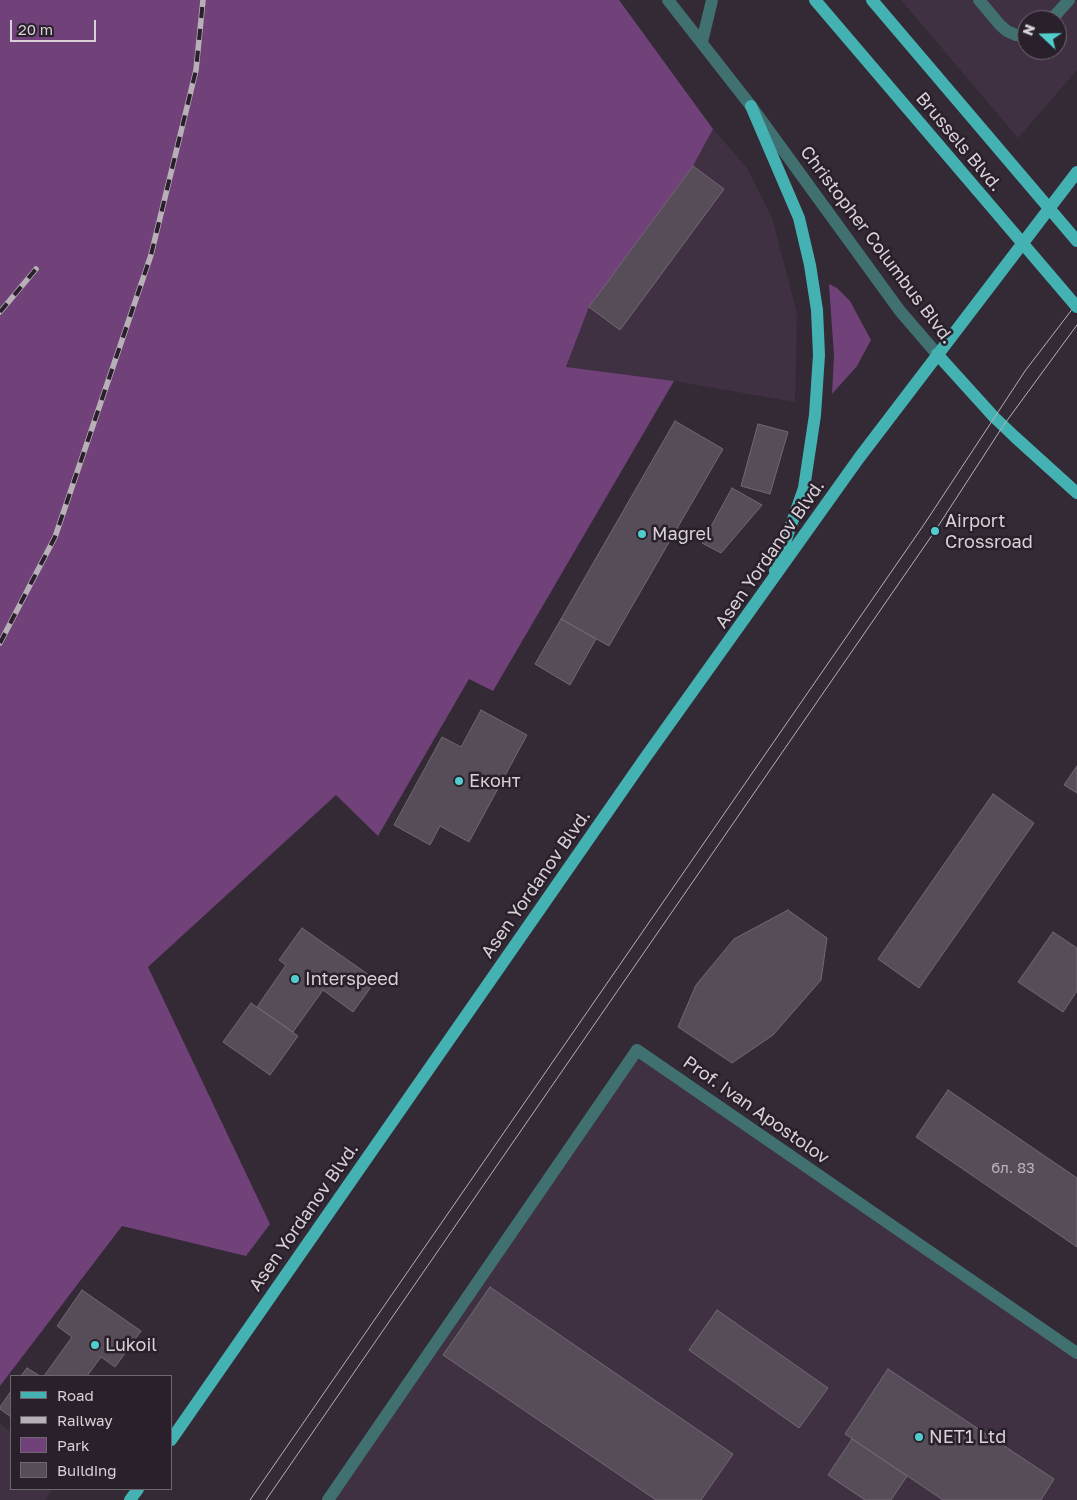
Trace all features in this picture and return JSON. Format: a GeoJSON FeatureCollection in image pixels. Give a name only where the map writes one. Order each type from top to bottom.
{"type":"FeatureCollection","features":[{"type":"Feature","properties":{"kind":"main road","name":"Brussels Blvd."},"geometry":{"type":"LineString","coordinates":[[815,0],[1077,307]]}},
{"type":"Feature","properties":{"kind":"main road","name":"Brussels Blvd."},"geometry":{"type":"LineString","coordinates":[[872,0],[1077,241]]}},
{"type":"Feature","properties":{"kind":"main road"},"geometry":{"type":"LineString","coordinates":[[751,106],[799,218],[810,265],[817,310],[819,355],[815,415],[804,488],[770,585]]}},
{"type":"Feature","properties":{"kind":"main road","name":"Asen Yordanov Blvd."},"geometry":{"type":"LineString","coordinates":[[172,1439],[640,766],[863,452],[1077,172]]}},
{"type":"Feature","properties":{"kind":"main road","name":"Christopher Columbus Blvd."},"geometry":{"type":"LineString","coordinates":[[937,354],[1015,437],[1077,493]]}},
{"type":"Feature","properties":{"kind":"street","name":"Christopher Columbus Blvd."},"geometry":{"type":"LineString","coordinates":[[668,0],[751,106],[900,311],[937,354]]}},
{"type":"Feature","properties":{"kind":"street"},"geometry":{"type":"LineString","coordinates":[[702,42],[712,0]]}},
{"type":"Feature","properties":{"kind":"street"},"geometry":{"type":"LineString","coordinates":[[979,0],[1000,25],[1007,31],[1017,35]]}},
{"type":"Feature","properties":{"kind":"street"},"geometry":{"type":"LineString","coordinates":[[1060,10],[1069,0]]}},
{"type":"Feature","properties":{"kind":"street","name":"Prof. Ivan Apostolov"},"geometry":{"type":"LineString","coordinates":[[328,1500],[638,1050],[1077,1353]]}},
{"type":"Feature","properties":{"kind":"shaded area"},"geometry":{"type":"Polygon","coordinates":[[[901,0],[1077,0],[1077,70],[1018,138],[901,0]]]}},
{"type":"Feature","properties":{"kind":"shaded area"},"geometry":{"type":"Polygon","coordinates":[[[713,129],[747,168],[772,218],[797,313],[795,402],[674,381],[566,368],[589,307],[693,166],[713,129]]]}},
{"type":"Feature","properties":{"kind":"shaded area"},"geometry":{"type":"Polygon","coordinates":[[[637,1050],[1077,1353],[1077,1500],[328,1500],[637,1050]]]}},
{"type":"Feature","properties":{"kind":"shaded area"},"geometry":{"type":"Polygon","coordinates":[[[0,1423],[10,1431],[10,1490],[52,1490],[45,1500],[0,1500],[0,1423]]]}},
{"type":"Feature","properties":{"kind":"green space"},"geometry":{"type":"Polygon","coordinates":[[[0,0],[619,0],[713,129],[693,166],[589,307],[566,367],[674,381],[493,691],[469,679],[378,836],[336,795],[148,967],[270,1224],[246,1256],[122,1226],[0,1386],[0,0]]]}},
{"type":"Feature","properties":{"kind":"green space"},"geometry":{"type":"Polygon","coordinates":[[[829,284],[837,288],[850,301],[871,340],[857,366],[832,394],[834,356],[829,284]]]}},
{"type":"Feature","properties":{"kind":"building"},"geometry":{"type":"Polygon","coordinates":[[[693,166],[724,189],[620,330],[589,307],[693,166]]]}},
{"type":"Feature","properties":{"kind":"building","name":"Magrel"},"geometry":{"type":"Polygon","coordinates":[[[675,421],[723,449],[609,646],[561,619],[675,421]]]}},
{"type":"Feature","properties":{"kind":"building"},"geometry":{"type":"Polygon","coordinates":[[[758,424],[788,432],[770,494],[741,486],[758,424]]]}},
{"type":"Feature","properties":{"kind":"building"},"geometry":{"type":"Polygon","coordinates":[[[732,488],[762,505],[721,553],[702,543],[732,488]]]}},
{"type":"Feature","properties":{"kind":"building"},"geometry":{"type":"Polygon","coordinates":[[[561,619],[596,639],[570,685],[535,664],[561,619]]]}},
{"type":"Feature","properties":{"kind":"building"},"geometry":{"type":"Polygon","coordinates":[[[481,710],[527,735],[469,842],[440,826],[430,845],[394,825],[442,737],[461,747],[481,710]]]}},
{"type":"Feature","properties":{"kind":"building"},"geometry":{"type":"Polygon","coordinates":[[[1077,766],[1077,793],[1064,785],[1077,766]]]}},
{"type":"Feature","properties":{"kind":"building"},"geometry":{"type":"Polygon","coordinates":[[[993,794],[1034,823],[919,988],[878,959],[993,794]]]}},
{"type":"Feature","properties":{"kind":"building"},"geometry":{"type":"Polygon","coordinates":[[[788,910],[827,938],[821,980],[773,1035],[732,1063],[678,1027],[696,985],[734,939],[788,910]]]}},
{"type":"Feature","properties":{"kind":"building"},"geometry":{"type":"Polygon","coordinates":[[[302,928],[376,980],[353,1012],[323,990],[293,1032],[257,1007],[286,965],[279,960],[302,928]]]}},
{"type":"Feature","properties":{"kind":"building"},"geometry":{"type":"Polygon","coordinates":[[[1053,932],[1077,948],[1077,991],[1063,1012],[1018,982],[1053,932]]]}},
{"type":"Feature","properties":{"kind":"building"},"geometry":{"type":"Polygon","coordinates":[[[251,1003],[298,1036],[270,1075],[223,1042],[251,1003]]]}},
{"type":"Feature","properties":{"kind":"building"},"geometry":{"type":"Polygon","coordinates":[[[948,1090],[1077,1178],[1077,1247],[916,1137],[948,1090]]]}},
{"type":"Feature","properties":{"kind":"building"},"geometry":{"type":"Polygon","coordinates":[[[490,1287],[733,1454],[701,1500],[656,1500],[443,1355],[490,1287]]]}},
{"type":"Feature","properties":{"kind":"building"},"geometry":{"type":"Polygon","coordinates":[[[82,1290],[141,1331],[115,1367],[101,1357],[88,1375],[45,1375],[72,1337],[57,1326],[82,1290]]]}},
{"type":"Feature","properties":{"kind":"building"},"geometry":{"type":"Polygon","coordinates":[[[717,1310],[828,1388],[799,1428],[689,1350],[717,1310]]]}},
{"type":"Feature","properties":{"kind":"building"},"geometry":{"type":"Polygon","coordinates":[[[27,1368],[38,1375],[22,1375],[27,1368]]]}},
{"type":"Feature","properties":{"kind":"building","name":"NET1 Ltd"},"geometry":{"type":"Polygon","coordinates":[[[888,1369],[1054,1479],[1041,1500],[943,1500],[845,1434],[888,1369]]]}},
{"type":"Feature","properties":{"kind":"building"},"geometry":{"type":"Polygon","coordinates":[[[10,1392],[10,1416],[0,1407],[10,1392]]]}},
{"type":"Feature","properties":{"kind":"building"},"geometry":{"type":"Polygon","coordinates":[[[852,1439],[907,1476],[891,1500],[865,1500],[828,1475],[852,1439]]]}},
{"type":"Feature","properties":{"kind":"tram line"},"geometry":{"type":"LineString","coordinates":[[250,1500],[925,523],[1025,371],[1077,303]]}},
{"type":"Feature","properties":{"kind":"tram line"},"geometry":{"type":"LineString","coordinates":[[266,1500],[935,531],[1003,426],[1077,325]]}},
{"type":"Feature","properties":{"kind":"railway"},"geometry":{"type":"LineString","coordinates":[[0,643],[55,537],[151,255],[196,70],[203,0]]}},
{"type":"Feature","properties":{"kind":"railway"},"geometry":{"type":"LineString","coordinates":[[0,312],[36,269]]}},
{"type":"Feature","properties":{"kind":"place","name":"Airport Crossroad"},"geometry":{"type":"Point","coordinates":[935,531]}},
{"type":"Feature","properties":{"kind":"place","name":"Magrel"},"geometry":{"type":"Point","coordinates":[642,534]}},
{"type":"Feature","properties":{"kind":"place","name":"Еконт"},"geometry":{"type":"Point","coordinates":[459,781]}},
{"type":"Feature","properties":{"kind":"place","name":"Interspeed"},"geometry":{"type":"Point","coordinates":[295,979]}},
{"type":"Feature","properties":{"kind":"place","name":"Lukoil"},"geometry":{"type":"Point","coordinates":[95,1345]}},
{"type":"Feature","properties":{"kind":"place","name":"NET1 Ltd"},"geometry":{"type":"Point","coordinates":[919,1437]}}]}
